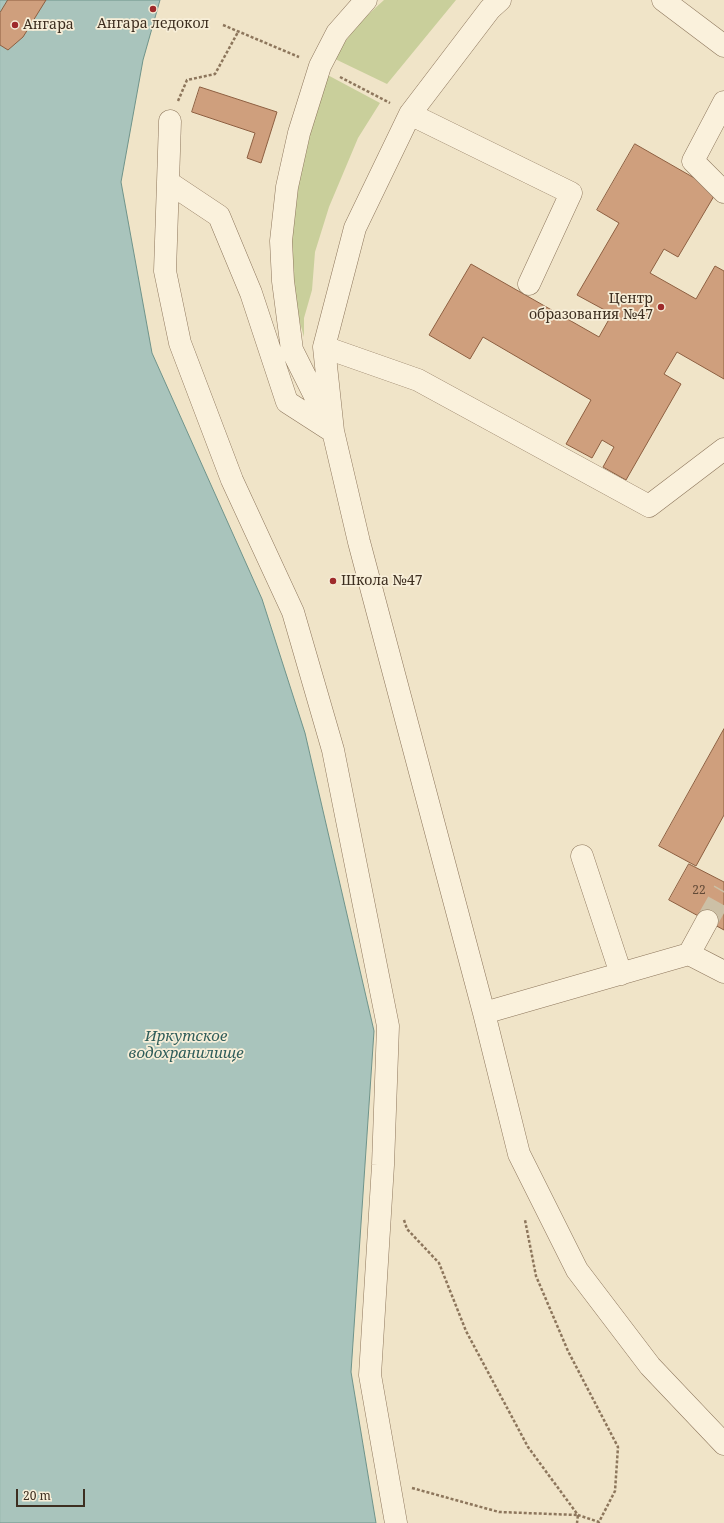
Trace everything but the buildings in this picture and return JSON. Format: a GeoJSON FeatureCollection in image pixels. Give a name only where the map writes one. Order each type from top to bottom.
{"type":"FeatureCollection","features":[{"type":"Feature","properties":{"kind":"street"},"geometry":{"type":"LineString","coordinates":[[333,431],[292,350],[283,281],[281,241],[287,187],[299,133],[320,66],[337,33],[366,0]]}},
{"type":"Feature","properties":{"kind":"street"},"geometry":{"type":"LineString","coordinates":[[500,0],[490,9],[410,114],[355,228],[324,347],[333,431],[365,565],[484,1013],[519,1154],[577,1270],[650,1366],[724,1444]]}},
{"type":"Feature","properties":{"kind":"street"},"geometry":{"type":"LineString","coordinates":[[663,0],[724,46]]}},
{"type":"Feature","properties":{"kind":"street"},"geometry":{"type":"LineString","coordinates":[[724,102],[694,161],[724,192]]}},
{"type":"Feature","properties":{"kind":"street"},"geometry":{"type":"LineString","coordinates":[[410,114],[572,193],[529,284]]}},
{"type":"Feature","properties":{"kind":"street"},"geometry":{"type":"LineString","coordinates":[[170,121],[165,271],[180,343],[232,480],[293,612],[333,750],[388,1026],[383,1165],[370,1375],[396,1523]]}},
{"type":"Feature","properties":{"kind":"street"},"geometry":{"type":"LineString","coordinates":[[168,182],[219,216],[251,293],[287,402],[333,431]]}},
{"type":"Feature","properties":{"kind":"street"},"geometry":{"type":"LineString","coordinates":[[324,347],[418,380],[649,506],[724,449]]}},
{"type":"Feature","properties":{"kind":"street"},"geometry":{"type":"LineString","coordinates":[[582,856],[621,974]]}},
{"type":"Feature","properties":{"kind":"street"},"geometry":{"type":"LineString","coordinates":[[689,954],[707,921]]}},
{"type":"Feature","properties":{"kind":"street"},"geometry":{"type":"LineString","coordinates":[[484,1013],[689,954],[724,972]]}},
{"type":"Feature","properties":{"kind":"path"},"geometry":{"type":"LineString","coordinates":[[170,121],[187,80],[215,74],[238,32]]}},
{"type":"Feature","properties":{"kind":"path"},"geometry":{"type":"LineString","coordinates":[[390,1482],[499,1512],[578,1515],[599,1522],[615,1491],[618,1447],[568,1351],[536,1276],[524,1214]]}},
{"type":"Feature","properties":{"kind":"path"},"geometry":{"type":"LineString","coordinates":[[402,1215],[407,1229],[439,1263],[466,1331],[528,1447],[578,1515],[577,1523]]}},
{"type":"Feature","properties":{"kind":"green space"},"geometry":{"type":"Polygon","coordinates":[[[384,0],[456,0],[387,84],[333,58],[359,23],[384,0]]]}},
{"type":"Feature","properties":{"kind":"green space"},"geometry":{"type":"Polygon","coordinates":[[[322,72],[380,103],[358,138],[329,207],[315,252],[312,290],[304,318],[304,337],[290,287],[284,233],[322,72]]]}},
{"type":"Feature","properties":{"kind":"water","name":"Иркутское водохранилище"},"geometry":{"type":"Polygon","coordinates":[[[0,0],[160,0],[143,60],[121,182],[152,353],[262,599],[305,733],[374,1031],[351,1372],[376,1523],[0,1523],[0,0]]]}},
{"type":"Feature","properties":{"kind":"tunnel"},"geometry":{"type":"LineString","coordinates":[[707,921],[724,891]]}},
{"type":"Feature","properties":{"kind":"place","name":"Ангара ледокол"},"geometry":{"type":"Point","coordinates":[153,9]}},
{"type":"Feature","properties":{"kind":"place","name":"Ангара"},"geometry":{"type":"Point","coordinates":[15,25]}},
{"type":"Feature","properties":{"kind":"place","name":"Центр образования №47"},"geometry":{"type":"Point","coordinates":[661,307]}},
{"type":"Feature","properties":{"kind":"place","name":"Школа №47"},"geometry":{"type":"Point","coordinates":[333,581]}}]}
